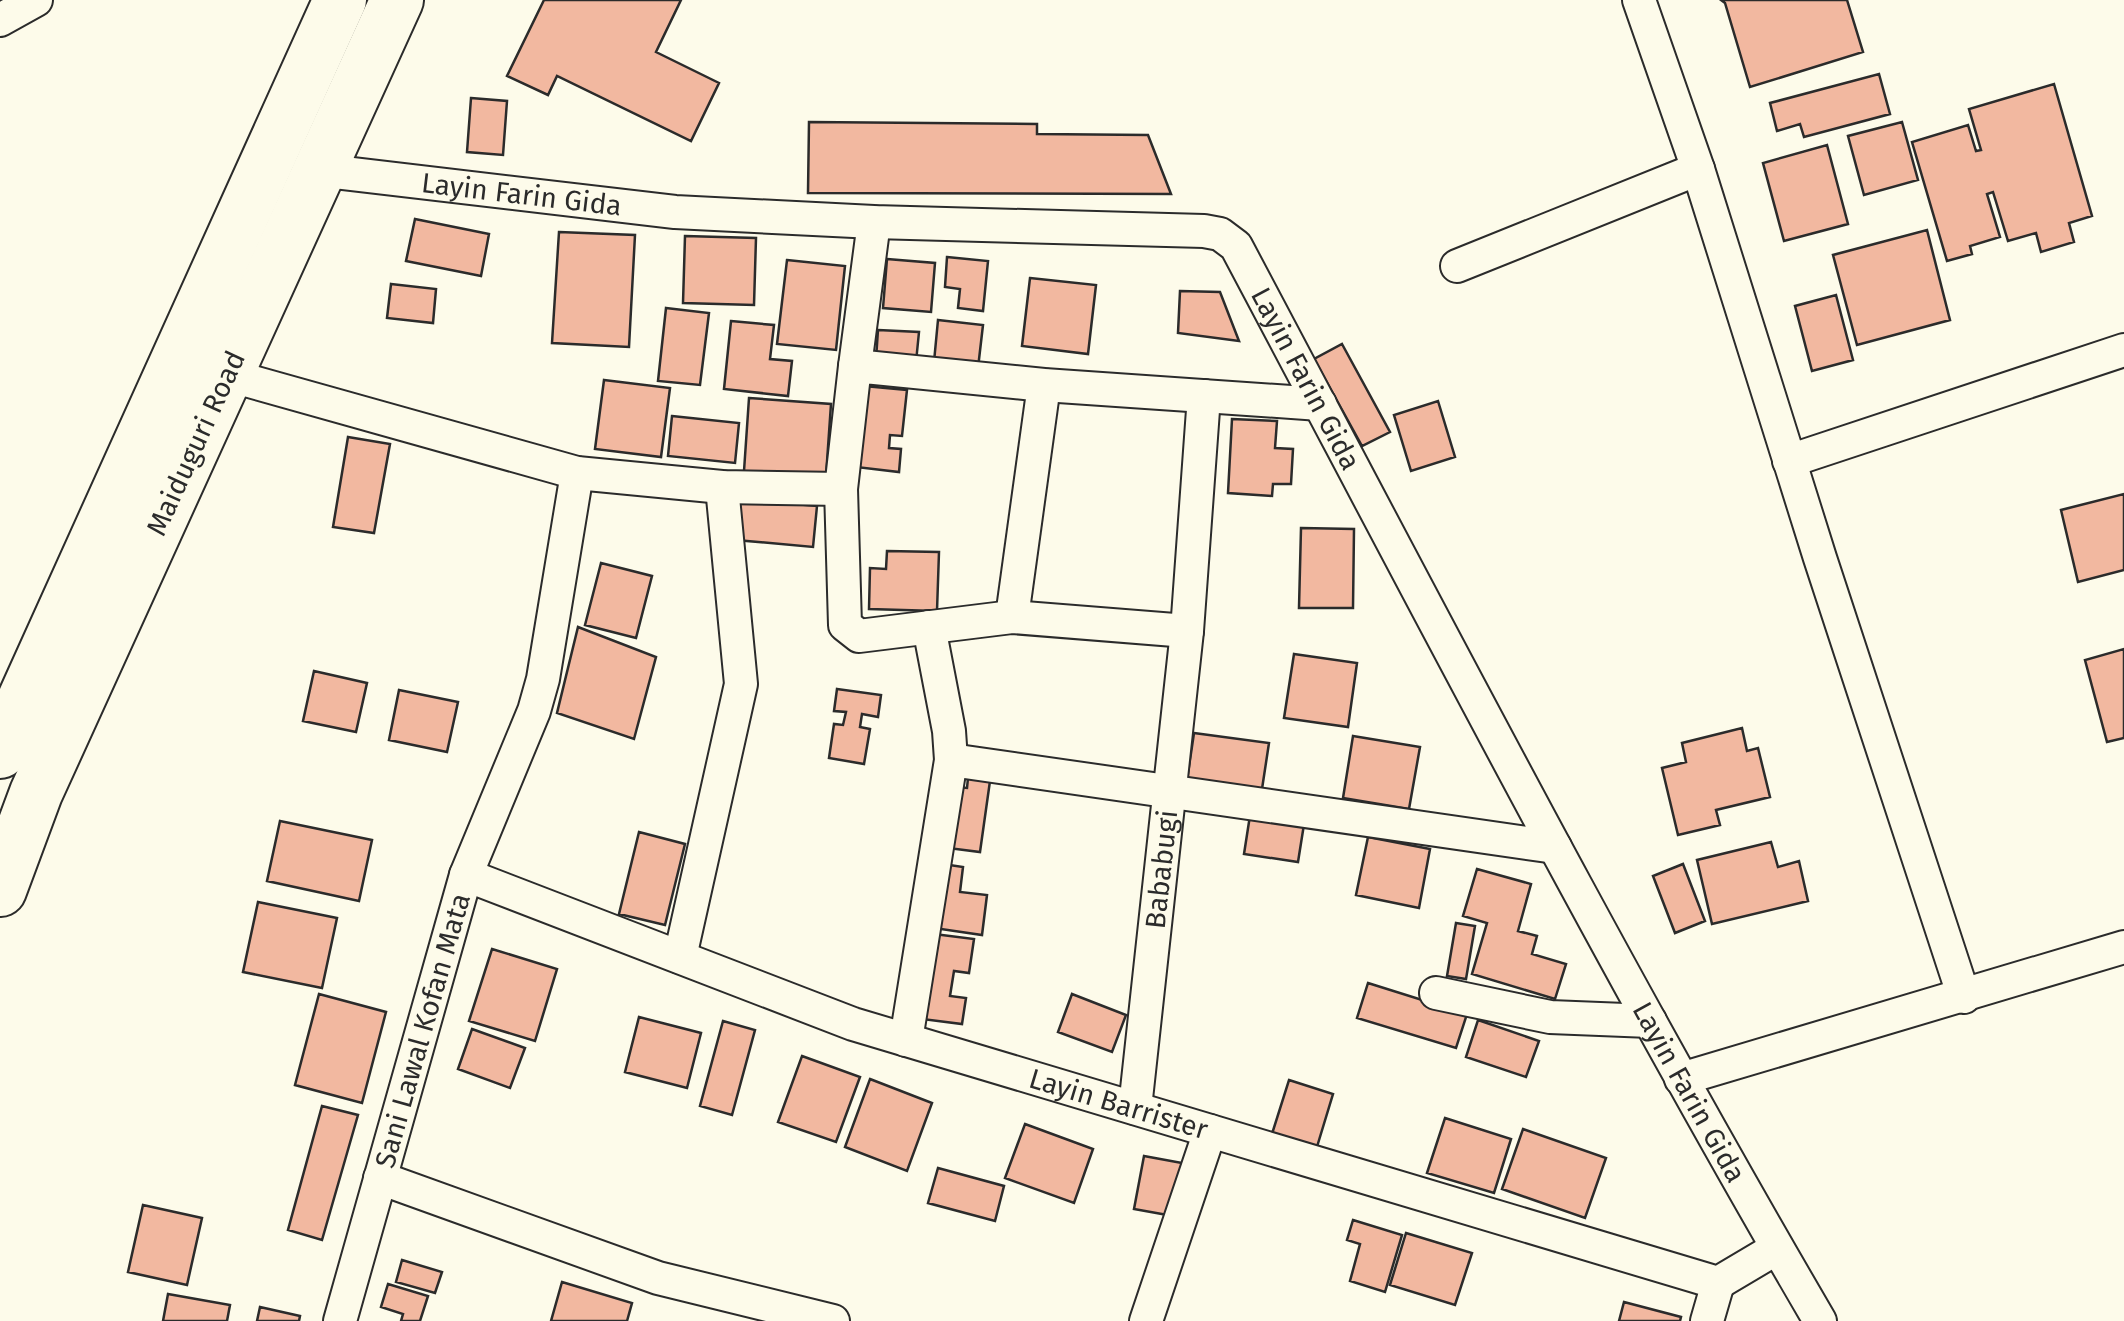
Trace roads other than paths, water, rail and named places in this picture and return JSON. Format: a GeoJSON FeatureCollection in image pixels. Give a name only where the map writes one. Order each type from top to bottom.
{"type":"FeatureCollection","features":[{"type":"Feature","properties":{"kind":"highway","name":"Maiduguri Road"},"geometry":{"type":"LineString","coordinates":[[0,752],[340,0]]}},
{"type":"Feature","properties":{"kind":"highway","name":"Maiduguri Road"},"geometry":{"type":"LineString","coordinates":[[0,890],[36,793],[397,0]]}},
{"type":"Feature","properties":{"kind":"street"},"geometry":{"type":"LineString","coordinates":[[1639,0],[1698,169],[1964,997]]}},
{"type":"Feature","properties":{"kind":"street"},"geometry":{"type":"LineString","coordinates":[[1457,266],[1698,169]]}},
{"type":"Feature","properties":{"kind":"street","name":"Layin Farin Gida"},"geometry":{"type":"LineString","coordinates":[[318,170],[675,212],[1220,234],[1236,246],[1554,848],[1820,1321]]}},
{"type":"Feature","properties":{"kind":"street"},"geometry":{"type":"LineString","coordinates":[[874,222],[841,488],[845,625],[860,636],[1012,617],[1188,631]]}},
{"type":"Feature","properties":{"kind":"street"},"geometry":{"type":"LineString","coordinates":[[1789,461],[2124,350]]}},
{"type":"Feature","properties":{"kind":"street"},"geometry":{"type":"LineString","coordinates":[[176,360],[576,473],[722,487],[841,488]]}},
{"type":"Feature","properties":{"kind":"street"},"geometry":{"type":"LineString","coordinates":[[856,366],[1320,404]]}},
{"type":"Feature","properties":{"kind":"street"},"geometry":{"type":"LineString","coordinates":[[1012,617],[1044,384]]}},
{"type":"Feature","properties":{"kind":"street","name":"Bababugi"},"geometry":{"type":"LineString","coordinates":[[1135,1108],[1188,631],[1204,396]]}},
{"type":"Feature","properties":{"kind":"street","name":"Sani Lawal Kofan Mata"},"geometry":{"type":"LineString","coordinates":[[340,1321],[466,875],[543,680],[576,473]]}},
{"type":"Feature","properties":{"kind":"street"},"geometry":{"type":"LineString","coordinates":[[680,957],[740,684],[722,487]]}},
{"type":"Feature","properties":{"kind":"street"},"geometry":{"type":"LineString","coordinates":[[906,1040],[951,760],[928,627]]}},
{"type":"Feature","properties":{"kind":"street"},"geometry":{"type":"LineString","coordinates":[[951,760],[1554,848]]}},
{"type":"Feature","properties":{"kind":"street","name":"Layin Barrister"},"geometry":{"type":"LineString","coordinates":[[466,875],[853,1024],[1718,1283]]}},
{"type":"Feature","properties":{"kind":"street"},"geometry":{"type":"LineString","coordinates":[[1681,1079],[2124,946]]}},
{"type":"Feature","properties":{"kind":"street"},"geometry":{"type":"LineString","coordinates":[[1436,993],[1550,1018],[1650,1022]]}},
{"type":"Feature","properties":{"kind":"street"},"geometry":{"type":"LineString","coordinates":[[1146,1321],[1210,1131]]}},
{"type":"Feature","properties":{"kind":"street"},"geometry":{"type":"LineString","coordinates":[[380,1178],[658,1278],[833,1321]]}},
{"type":"Feature","properties":{"kind":"street"},"geometry":{"type":"LineString","coordinates":[[1707,1321],[1718,1283],[1777,1248]]}}]}
